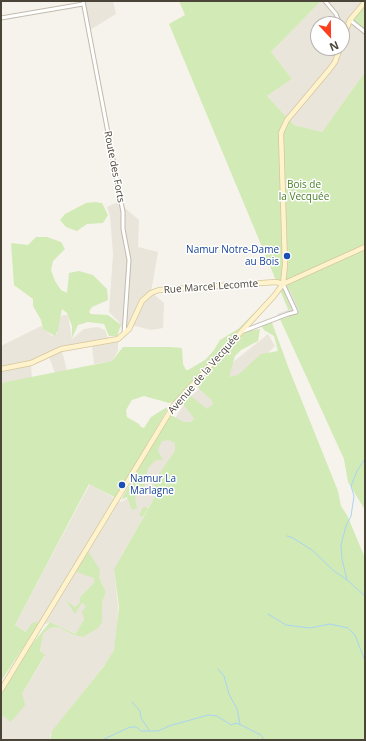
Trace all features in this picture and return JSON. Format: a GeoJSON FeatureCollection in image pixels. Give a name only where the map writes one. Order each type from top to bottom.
{"type":"FeatureCollection","features":[{"type":"Feature","properties":{"kind":"main road"},"geometry":{"type":"LineString","coordinates":[[350,20],[365,2]]}},
{"type":"Feature","properties":{"kind":"main road"},"geometry":{"type":"LineString","coordinates":[[283,284],[285,265],[281,133],[287,120],[329,70],[337,56]]}},
{"type":"Feature","properties":{"kind":"main road"},"geometry":{"type":"LineString","coordinates":[[283,284],[365,247]]}},
{"type":"Feature","properties":{"kind":"main road","name":"Rue Marcel Lecomte"},"geometry":{"type":"LineString","coordinates":[[124,334],[132,325],[142,301],[155,291],[276,282],[283,284]]}},
{"type":"Feature","properties":{"kind":"main road","name":"Avenue de la Vecquée"},"geometry":{"type":"LineString","coordinates":[[1,690],[174,405],[283,284]]}},
{"type":"Feature","properties":{"kind":"main road"},"geometry":{"type":"LineString","coordinates":[[1,369],[31,363],[61,349],[118,339],[124,334]]}},
{"type":"Feature","properties":{"kind":"street"},"geometry":{"type":"LineString","coordinates":[[325,1],[337,16]]}},
{"type":"Feature","properties":{"kind":"street"},"geometry":{"type":"LineString","coordinates":[[1,18],[83,2]]}},
{"type":"Feature","properties":{"kind":"street","name":"Route des Forts"},"geometry":{"type":"LineString","coordinates":[[83,2],[123,212],[129,260],[124,334]]}},
{"type":"Feature","properties":{"kind":"street"},"geometry":{"type":"LineString","coordinates":[[350,20],[365,32]]}},
{"type":"Feature","properties":{"kind":"street"},"geometry":{"type":"LineString","coordinates":[[241,332],[296,312],[283,284]]}},
{"type":"Feature","properties":{"kind":"shaded area"},"geometry":{"type":"Polygon","coordinates":[[[85,1],[113,1],[116,14],[90,30],[85,1]]]}},
{"type":"Feature","properties":{"kind":"shaded area"},"geometry":{"type":"Polygon","coordinates":[[[321,1],[365,1],[365,9],[362,6],[365,32],[365,72],[322,132],[294,125],[267,96],[292,79],[271,52],[321,1]]]}},
{"type":"Feature","properties":{"kind":"shaded area"},"geometry":{"type":"Polygon","coordinates":[[[118,202],[139,220],[138,247],[158,252],[151,292],[164,303],[163,328],[151,330],[135,326],[122,329],[119,322],[109,312],[113,254],[110,216],[107,207],[118,202]]]}},
{"type":"Feature","properties":{"kind":"shaded area"},"geometry":{"type":"Polygon","coordinates":[[[290,290],[299,311],[297,314],[279,320],[277,314],[291,309],[284,292],[290,290]]]}},
{"type":"Feature","properties":{"kind":"shaded area"},"geometry":{"type":"Polygon","coordinates":[[[63,315],[68,315],[72,339],[84,329],[98,327],[105,330],[109,341],[118,340],[118,351],[112,361],[94,364],[92,345],[83,346],[62,351],[67,371],[55,373],[49,357],[31,365],[32,378],[1,383],[1,346],[41,326],[52,336],[57,334],[58,319],[63,315]]]}},
{"type":"Feature","properties":{"kind":"shaded area"},"geometry":{"type":"Polygon","coordinates":[[[268,334],[275,346],[220,398],[155,496],[114,569],[118,607],[117,633],[114,650],[109,659],[50,735],[50,740],[1,740],[1,715],[12,722],[22,694],[45,656],[40,651],[43,634],[50,628],[58,627],[74,635],[83,637],[102,622],[102,603],[106,592],[99,577],[94,578],[94,584],[80,597],[80,602],[75,607],[65,601],[75,613],[82,603],[86,606],[84,618],[77,634],[50,622],[27,632],[15,625],[90,484],[121,502],[142,491],[146,463],[188,398],[268,334]]]}},
{"type":"Feature","properties":{"kind":"green space","name":"Bois de la Vecquée"},"geometry":{"type":"Polygon","coordinates":[[[179,1],[321,1],[271,52],[292,79],[267,96],[294,125],[322,132],[365,72],[365,510],[348,482],[344,459],[280,319],[290,314],[169,24],[185,15],[179,1]]]}},
{"type":"Feature","properties":{"kind":"green space"},"geometry":{"type":"Polygon","coordinates":[[[362,6],[365,9],[365,32],[350,20],[362,6]]]}},
{"type":"Feature","properties":{"kind":"green space"},"geometry":{"type":"Polygon","coordinates":[[[86,203],[102,203],[108,215],[103,223],[87,224],[77,231],[66,227],[60,220],[65,214],[86,203]]]}},
{"type":"Feature","properties":{"kind":"green space"},"geometry":{"type":"Polygon","coordinates":[[[36,237],[47,237],[61,242],[65,249],[53,261],[51,270],[55,281],[61,290],[67,293],[69,273],[79,271],[93,275],[107,289],[108,300],[92,307],[89,312],[91,314],[108,315],[121,325],[117,336],[109,336],[104,324],[88,322],[78,325],[72,338],[72,326],[67,313],[62,309],[58,330],[55,336],[43,329],[41,320],[33,306],[33,299],[14,285],[11,243],[28,245],[36,237]]]}},
{"type":"Feature","properties":{"kind":"green space"},"geometry":{"type":"Polygon","coordinates":[[[259,308],[173,402],[169,403],[144,396],[132,400],[126,410],[127,417],[144,428],[151,417],[167,407],[167,410],[116,498],[89,484],[15,625],[26,632],[32,623],[37,622],[38,625],[1,681],[1,383],[112,361],[123,347],[182,348],[183,364],[186,370],[188,370],[205,360],[220,340],[238,329],[259,308]]]}},
{"type":"Feature","properties":{"kind":"green space"},"geometry":{"type":"Polygon","coordinates":[[[271,320],[338,491],[341,506],[347,515],[365,558],[365,740],[50,740],[52,731],[104,666],[114,650],[119,607],[114,569],[155,496],[154,481],[175,451],[175,443],[168,440],[162,441],[158,451],[163,460],[156,460],[148,468],[144,488],[135,498],[137,508],[132,510],[127,497],[121,500],[169,414],[184,422],[192,422],[194,418],[181,402],[187,393],[207,409],[213,404],[212,400],[198,388],[198,381],[242,335],[247,331],[260,329],[258,341],[241,350],[235,356],[229,377],[238,375],[261,354],[278,351],[274,336],[264,330],[261,325],[271,320]]]}},
{"type":"Feature","properties":{"kind":"green space"},"geometry":{"type":"Polygon","coordinates":[[[144,506],[148,509],[142,517],[139,515],[144,506]]]}},
{"type":"Feature","properties":{"kind":"green space"},"geometry":{"type":"Polygon","coordinates":[[[88,551],[100,570],[99,577],[106,592],[102,603],[102,622],[98,628],[83,637],[74,635],[58,627],[50,628],[43,634],[40,651],[45,655],[22,694],[25,705],[11,722],[1,715],[1,693],[28,649],[50,622],[76,634],[84,619],[82,612],[86,606],[82,603],[75,614],[65,600],[75,607],[80,602],[80,597],[94,583],[94,578],[76,572],[88,551]]]}},
{"type":"Feature","properties":{"kind":"waterway"},"geometry":{"type":"LineString","coordinates":[[365,459],[357,471],[351,486],[354,496],[351,516],[346,526],[341,545],[342,559],[347,580],[365,596]]}},
{"type":"Feature","properties":{"kind":"waterway"},"geometry":{"type":"LineString","coordinates":[[287,536],[312,550],[334,571],[347,580]]}},
{"type":"Feature","properties":{"kind":"waterway"},"geometry":{"type":"LineString","coordinates":[[268,614],[286,625],[310,628],[330,624],[348,628],[355,635],[365,661]]}},
{"type":"Feature","properties":{"kind":"waterway"},"geometry":{"type":"LineString","coordinates":[[218,669],[224,676],[229,694],[237,709],[240,724]]}},
{"type":"Feature","properties":{"kind":"waterway"},"geometry":{"type":"LineString","coordinates":[[132,702],[140,711],[141,718],[149,730]]}},
{"type":"Feature","properties":{"kind":"waterway"},"geometry":{"type":"LineString","coordinates":[[102,740],[130,727],[136,727],[141,731],[158,731],[169,726],[208,715],[217,716],[231,725],[236,723],[243,726],[261,735],[264,740]]}},
{"type":"Feature","properties":{"kind":"place","name":"Namur Notre-Dame au Bois"},"geometry":{"type":"Point","coordinates":[287,256]}},
{"type":"Feature","properties":{"kind":"place","name":"Namur La Marlagne"},"geometry":{"type":"Point","coordinates":[122,485]}}]}
